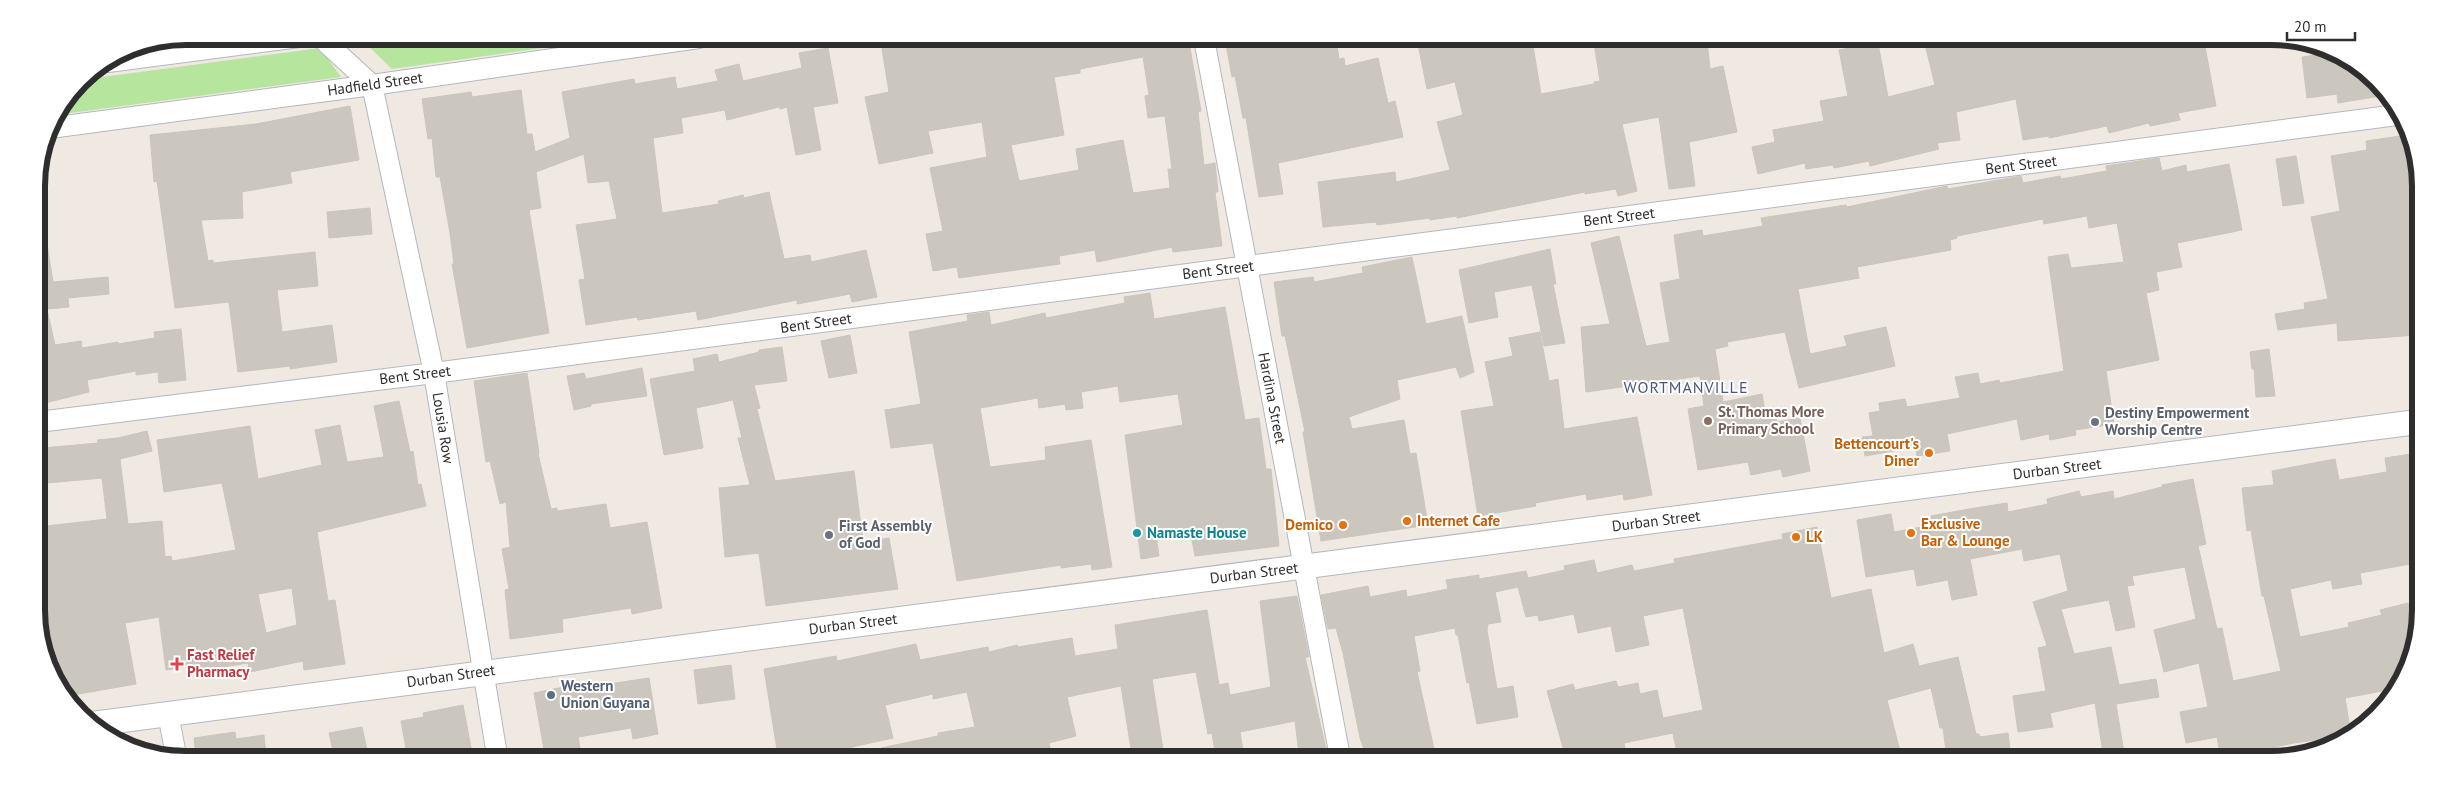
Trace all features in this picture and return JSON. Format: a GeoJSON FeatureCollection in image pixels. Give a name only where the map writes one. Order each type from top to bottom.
{"type":"FeatureCollection","features":[{"type":"Feature","properties":{"kind":"street"},"geometry":{"type":"LineString","coordinates":[[125,60],[233,45]]}},
{"type":"Feature","properties":{"kind":"street"},"geometry":{"type":"LineString","coordinates":[[329,45],[372,85]]}},
{"type":"Feature","properties":{"kind":"street","name":"Hadfield Street"},"geometry":{"type":"LineString","coordinates":[[59,127],[650,45]]}},
{"type":"Feature","properties":{"kind":"street","name":"Hardina Street"},"geometry":{"type":"LineString","coordinates":[[1205,45],[1339,751]]}},
{"type":"Feature","properties":{"kind":"street","name":"Lousia Row"},"geometry":{"type":"LineString","coordinates":[[372,85],[434,373],[496,751]]}},
{"type":"Feature","properties":{"kind":"street","name":"Bent Street"},"geometry":{"type":"LineString","coordinates":[[45,421],[434,373],[2393,116]]}},
{"type":"Feature","properties":{"kind":"street","name":"Durban Street"},"geometry":{"type":"LineString","coordinates":[[101,723],[2412,423]]}},
{"type":"Feature","properties":{"kind":"street"},"geometry":{"type":"LineString","coordinates":[[168,714],[175,750]]}},
{"type":"Feature","properties":{"kind":"green space"},"geometry":{"type":"Polygon","coordinates":[[[367,45],[564,45],[392,69],[367,45]]]}},
{"type":"Feature","properties":{"kind":"green space"},"geometry":{"type":"Polygon","coordinates":[[[320,48],[341,77],[66,114],[74,100],[96,78],[320,48]]]}},
{"type":"Feature","properties":{"kind":"building"},"geometry":{"type":"Polygon","coordinates":[[[881,45],[1192,45],[1190,48],[1201,111],[1198,112],[1204,165],[1215,163],[1218,192],[1215,192],[1222,246],[1173,252],[1172,247],[1097,262],[1095,250],[1059,256],[1060,264],[959,278],[957,267],[933,271],[926,234],[943,231],[930,168],[987,157],[982,122],[928,131],[933,153],[879,164],[865,97],[889,92],[881,45]],[[1143,57],[1080,69],[1080,73],[1054,77],[1064,135],[1011,145],[1019,181],[1079,170],[1076,149],[1123,140],[1133,193],[1170,188],[1168,169],[1172,169],[1165,116],[1148,118],[1145,96],[1149,95],[1143,57]]]}},
{"type":"Feature","properties":{"kind":"building"},"geometry":{"type":"Polygon","coordinates":[[[1226,45],[1337,45],[1339,59],[1344,58],[1345,66],[1378,58],[1388,103],[1395,101],[1403,137],[1278,163],[1283,194],[1259,197],[1246,118],[1243,118],[1235,76],[1232,77],[1226,45]]]}},
{"type":"Feature","properties":{"kind":"building"},"geometry":{"type":"Polygon","coordinates":[[[1418,45],[1533,45],[1541,94],[1594,84],[1594,82],[1600,81],[1594,45],[1708,45],[1710,69],[1723,66],[1737,132],[1689,142],[1695,186],[1669,189],[1659,117],[1622,124],[1637,191],[1618,196],[1616,189],[1585,194],[1585,192],[1457,218],[1457,216],[1377,225],[1376,222],[1323,227],[1318,182],[1395,172],[1396,182],[1450,170],[1437,122],[1463,115],[1455,82],[1427,89],[1418,45]]]}},
{"type":"Feature","properties":{"kind":"building"},"geometry":{"type":"Polygon","coordinates":[[[1878,45],[1888,97],[1935,85],[1925,45],[2205,45],[2216,106],[2178,113],[2180,120],[2150,126],[2149,123],[2109,133],[2107,126],[2049,138],[2049,136],[2023,140],[2016,99],[1956,112],[1960,140],[1937,143],[1939,149],[1870,166],[1869,161],[1834,168],[1833,165],[1806,169],[1805,163],[1758,174],[1752,147],[1775,142],[1773,130],[1824,121],[1820,101],[1848,96],[1839,50],[1878,45]]]}},
{"type":"Feature","properties":{"kind":"building"},"geometry":{"type":"Polygon","coordinates":[[[828,48],[838,103],[813,107],[821,150],[796,155],[787,107],[780,109],[779,107],[727,120],[725,110],[681,118],[683,133],[653,138],[662,213],[719,204],[718,201],[743,195],[744,198],[769,192],[784,259],[810,255],[811,262],[866,250],[877,297],[852,302],[850,294],[797,304],[797,300],[698,320],[696,311],[638,320],[637,317],[586,325],[579,280],[585,279],[576,225],[617,219],[609,181],[588,183],[584,154],[536,172],[541,208],[529,210],[549,333],[467,348],[452,264],[454,264],[450,233],[440,177],[436,177],[432,138],[428,139],[422,99],[471,92],[472,97],[521,90],[527,134],[532,134],[535,152],[570,138],[562,92],[634,79],[635,84],[675,77],[677,89],[718,81],[715,70],[739,64],[743,81],[802,68],[799,53],[828,48]]]}},
{"type":"Feature","properties":{"kind":"building"},"geometry":{"type":"Polygon","coordinates":[[[2320,54],[2341,64],[2357,74],[2380,96],[2338,103],[2337,94],[2307,98],[2302,57],[2320,54]]]}},
{"type":"Feature","properties":{"kind":"building"},"geometry":{"type":"Polygon","coordinates":[[[350,106],[359,160],[290,172],[292,183],[242,192],[243,218],[201,220],[208,261],[213,260],[213,263],[315,252],[318,286],[277,290],[282,332],[332,325],[337,362],[290,369],[290,366],[238,372],[229,302],[175,308],[157,181],[154,182],[150,135],[256,124],[350,106]]]}},
{"type":"Feature","properties":{"kind":"building"},"geometry":{"type":"Polygon","coordinates":[[[2402,136],[2407,150],[2412,186],[2412,335],[2338,341],[2337,323],[2278,330],[2275,314],[2305,309],[2304,303],[2328,299],[2311,217],[2340,211],[2331,156],[2367,150],[2366,141],[2402,136]]]}},
{"type":"Feature","properties":{"kind":"building"},"geometry":{"type":"Polygon","coordinates":[[[2296,156],[2304,203],[2283,206],[2276,159],[2296,156]]]}},
{"type":"Feature","properties":{"kind":"building"},"geometry":{"type":"Polygon","coordinates":[[[2159,158],[2162,171],[2186,165],[2187,172],[2229,164],[2242,230],[2177,243],[2182,267],[2156,272],[2159,290],[2146,293],[2159,360],[2106,371],[2114,424],[2075,430],[2076,435],[2050,440],[2049,434],[2021,440],[2017,419],[1947,434],[1950,451],[1917,456],[1916,447],[1865,456],[1862,437],[1873,436],[1869,413],[1880,411],[1879,403],[1905,399],[1907,407],[1960,398],[1955,377],[1978,373],[1980,384],[1999,380],[2000,383],[2064,371],[2048,257],[2068,254],[2071,268],[2124,262],[2117,223],[2089,228],[2087,216],[2044,224],[2043,219],[1957,236],[1957,238],[1950,240],[1951,250],[1857,267],[1859,278],[1798,289],[1810,354],[1847,346],[1844,336],[1886,327],[1895,366],[1799,388],[1785,332],[1727,342],[1728,346],[1715,349],[1723,402],[1762,394],[1766,417],[1776,415],[1777,422],[1800,418],[1810,471],[1783,477],[1781,469],[1751,475],[1748,462],[1698,470],[1688,409],[1704,406],[1700,376],[1586,392],[1581,327],[1610,324],[1591,243],[1619,236],[1646,346],[1670,342],[1660,283],[1680,279],[1674,235],[1702,230],[1703,236],[1763,226],[1761,218],[1846,205],[1847,207],[1947,186],[1948,189],[2021,176],[2023,183],[2060,176],[2061,179],[2107,171],[2106,166],[2159,158]]]}},
{"type":"Feature","properties":{"kind":"building"},"geometry":{"type":"Polygon","coordinates":[[[370,208],[372,234],[329,238],[327,212],[370,208]]]}},
{"type":"Feature","properties":{"kind":"building"},"geometry":{"type":"Polygon","coordinates":[[[45,244],[47,244],[53,282],[108,277],[109,294],[68,298],[69,307],[47,309],[55,345],[81,341],[82,348],[118,342],[118,344],[155,338],[154,332],[181,329],[186,380],[159,383],[158,372],[136,375],[136,371],[87,380],[89,392],[45,403],[45,244]]]}},
{"type":"Feature","properties":{"kind":"building"},"geometry":{"type":"Polygon","coordinates":[[[1550,249],[1556,284],[1553,284],[1565,343],[1544,346],[1532,285],[1494,292],[1498,317],[1469,323],[1459,270],[1550,249]]]}},
{"type":"Feature","properties":{"kind":"building"},"geometry":{"type":"Polygon","coordinates":[[[1412,257],[1426,324],[1462,316],[1474,372],[1460,378],[1456,367],[1397,380],[1400,399],[1349,417],[1352,429],[1404,420],[1410,454],[1416,453],[1428,525],[1321,541],[1303,432],[1305,432],[1285,336],[1282,336],[1274,282],[1313,277],[1314,282],[1363,273],[1362,267],[1412,257]]]}},
{"type":"Feature","properties":{"kind":"building"},"geometry":{"type":"Polygon","coordinates":[[[1150,293],[1154,319],[1225,307],[1245,420],[1259,418],[1266,469],[1271,469],[1279,546],[1195,556],[1190,530],[1156,535],[1159,556],[1141,559],[1125,435],[1183,425],[1178,394],[1120,402],[1118,386],[1081,392],[1083,408],[1066,410],[1065,404],[1039,408],[1038,398],[980,408],[990,467],[1046,460],[1045,447],[1091,440],[1112,567],[1092,570],[1091,564],[1061,568],[1061,565],[957,581],[933,443],[891,448],[885,410],[921,404],[909,332],[968,321],[967,315],[989,312],[991,325],[1045,313],[1046,318],[1125,303],[1124,297],[1150,293]]]}},
{"type":"Feature","properties":{"kind":"building"},"geometry":{"type":"Polygon","coordinates":[[[1540,332],[1549,381],[1558,379],[1564,429],[1637,417],[1652,495],[1624,500],[1623,494],[1587,500],[1586,494],[1535,503],[1536,506],[1478,516],[1461,411],[1494,406],[1485,362],[1513,356],[1509,338],[1540,332]]]}},
{"type":"Feature","properties":{"kind":"building"},"geometry":{"type":"Polygon","coordinates":[[[850,335],[857,373],[829,378],[821,341],[850,335]]]}},
{"type":"Feature","properties":{"kind":"building"},"geometry":{"type":"Polygon","coordinates":[[[782,347],[787,381],[754,385],[760,408],[757,409],[775,481],[854,471],[863,542],[889,538],[898,589],[766,606],[759,553],[725,557],[719,488],[750,485],[738,438],[742,438],[733,400],[696,408],[703,448],[664,455],[650,379],[695,371],[693,359],[717,354],[719,362],[759,352],[759,350],[782,347]]]}},
{"type":"Feature","properties":{"kind":"building"},"geometry":{"type":"Polygon","coordinates":[[[2269,349],[2275,396],[2256,397],[2254,369],[2252,369],[2250,352],[2269,349]]]}},
{"type":"Feature","properties":{"kind":"building"},"geometry":{"type":"Polygon","coordinates":[[[642,368],[647,396],[591,404],[591,406],[574,410],[567,376],[584,373],[586,379],[642,368]]]}},
{"type":"Feature","properties":{"kind":"building"},"geometry":{"type":"Polygon","coordinates":[[[527,373],[538,454],[551,509],[557,508],[557,511],[606,504],[610,528],[647,522],[662,608],[632,614],[631,608],[562,619],[563,632],[510,639],[505,590],[509,589],[502,549],[510,547],[506,502],[500,504],[490,461],[486,462],[474,381],[527,373]]]}},
{"type":"Feature","properties":{"kind":"building"},"geometry":{"type":"Polygon","coordinates":[[[399,401],[410,452],[413,451],[418,485],[421,484],[426,506],[317,532],[328,601],[335,600],[345,664],[304,670],[303,661],[250,672],[248,663],[199,671],[198,665],[166,670],[159,617],[125,623],[136,684],[74,695],[52,655],[46,628],[45,526],[107,519],[102,478],[47,483],[45,448],[98,443],[97,440],[118,438],[147,431],[152,451],[120,459],[128,524],[162,521],[165,557],[171,556],[172,561],[236,550],[222,483],[164,492],[157,440],[250,426],[258,479],[322,465],[315,430],[340,425],[347,462],[384,457],[374,406],[399,401]],[[292,588],[258,594],[266,633],[297,625],[292,588]]]}},
{"type":"Feature","properties":{"kind":"building"},"geometry":{"type":"Polygon","coordinates":[[[2411,454],[2412,564],[2360,573],[2362,584],[2333,589],[2331,580],[2290,589],[2300,637],[2349,627],[2348,623],[2382,615],[2380,610],[2408,603],[2412,617],[2411,628],[2401,664],[2393,680],[2386,690],[2345,698],[2350,727],[2329,738],[2255,751],[2220,751],[2217,737],[2186,743],[2180,712],[2208,707],[2199,663],[2164,672],[2154,630],[2196,619],[2185,567],[2132,576],[2134,585],[2127,586],[2135,627],[2116,631],[2109,600],[2061,609],[2074,654],[2111,647],[2119,685],[2156,679],[2159,697],[2116,704],[2124,751],[2103,751],[2095,703],[2050,713],[2053,727],[2018,732],[2013,696],[2046,691],[2038,648],[2047,646],[2033,602],[2068,591],[2060,554],[2024,561],[2022,549],[1970,559],[1977,595],[1952,600],[1948,580],[1917,586],[1914,569],[1866,577],[1857,520],[1891,514],[1894,532],[1933,525],[1931,516],[1969,509],[2007,503],[2008,512],[2048,504],[2047,499],[2079,491],[2081,497],[2113,491],[2114,499],[2162,487],[2162,485],[2193,479],[2206,544],[2198,546],[2217,629],[2222,628],[2233,681],[2281,671],[2264,596],[2262,596],[2251,530],[2247,531],[2242,488],[2274,485],[2272,471],[2335,459],[2339,480],[2387,472],[2385,458],[2411,454]]]}},
{"type":"Feature","properties":{"kind":"building"},"geometry":{"type":"Polygon","coordinates":[[[1817,527],[1831,598],[1871,589],[1884,653],[1913,644],[1919,666],[1958,657],[1976,734],[1979,734],[1980,737],[2008,733],[2010,751],[1946,751],[1943,728],[1940,728],[1931,688],[1887,700],[1900,751],[1677,751],[1673,733],[1624,743],[1626,751],[1564,751],[1547,691],[1573,684],[1575,690],[1616,681],[1618,687],[1638,683],[1640,694],[1657,690],[1663,718],[1703,710],[1683,608],[1643,616],[1649,645],[1616,652],[1611,626],[1578,633],[1574,614],[1539,621],[1538,615],[1526,617],[1518,587],[1495,592],[1501,622],[1488,624],[1487,630],[1497,689],[1513,686],[1518,717],[1477,724],[1469,682],[1467,683],[1455,628],[1414,636],[1420,671],[1417,672],[1434,751],[1365,751],[1360,738],[1343,653],[1336,628],[1328,629],[1321,595],[1368,586],[1370,597],[1406,590],[1407,597],[1448,589],[1446,580],[1479,575],[1479,579],[1526,571],[1528,578],[1565,570],[1564,566],[1594,560],[1597,573],[1632,565],[1634,571],[1675,563],[1674,559],[1783,539],[1782,534],[1817,527]]]}},
{"type":"Feature","properties":{"kind":"building"},"geometry":{"type":"Polygon","coordinates":[[[1297,596],[1309,657],[1305,657],[1326,749],[1299,751],[1295,721],[1240,732],[1243,751],[1215,751],[1212,733],[1208,734],[1196,672],[1152,679],[1163,750],[1131,751],[1121,686],[1067,697],[1076,736],[1049,743],[1051,751],[881,751],[881,748],[938,736],[938,733],[975,727],[967,692],[933,699],[933,694],[885,705],[893,738],[852,747],[852,751],[777,751],[764,669],[836,656],[837,661],[916,644],[920,660],[988,647],[989,652],[1017,645],[1018,647],[1072,638],[1075,656],[1118,649],[1115,625],[1207,610],[1219,685],[1228,683],[1230,695],[1271,687],[1260,601],[1297,596]]]}},
{"type":"Feature","properties":{"kind":"building"},"geometry":{"type":"Polygon","coordinates":[[[731,665],[735,699],[698,704],[694,670],[731,665]]]}},
{"type":"Feature","properties":{"kind":"building"},"geometry":{"type":"Polygon","coordinates":[[[649,678],[658,734],[633,739],[631,728],[578,737],[580,751],[544,751],[534,693],[569,686],[569,690],[649,678]]]}},
{"type":"Feature","properties":{"kind":"building"},"geometry":{"type":"Polygon","coordinates":[[[463,705],[472,751],[406,751],[401,721],[424,717],[423,713],[463,705]]]}},
{"type":"Feature","properties":{"kind":"building"},"geometry":{"type":"Polygon","coordinates":[[[362,727],[367,751],[333,751],[329,733],[362,727]]]}},
{"type":"Feature","properties":{"kind":"building"},"geometry":{"type":"Polygon","coordinates":[[[235,732],[236,739],[264,735],[266,751],[196,751],[194,738],[235,732]]]}},
{"type":"Feature","properties":{"kind":"place","name":"St. Thomas More Primary School"},"geometry":{"type":"Point","coordinates":[1708,421]}},
{"type":"Feature","properties":{"kind":"place","name":"Destiny Empowerment Worship Centre"},"geometry":{"type":"Point","coordinates":[2095,422]}},
{"type":"Feature","properties":{"kind":"place","name":"Bettencourt's Diner"},"geometry":{"type":"Point","coordinates":[1929,453]}},
{"type":"Feature","properties":{"kind":"place","name":"Internet Cafe"},"geometry":{"type":"Point","coordinates":[1407,521]}},
{"type":"Feature","properties":{"kind":"place","name":"Demico"},"geometry":{"type":"Point","coordinates":[1343,525]}},
{"type":"Feature","properties":{"kind":"place","name":"Namaste House"},"geometry":{"type":"Point","coordinates":[1137,533]}},
{"type":"Feature","properties":{"kind":"place","name":"Exclusive Bar & Lounge"},"geometry":{"type":"Point","coordinates":[1911,533]}},
{"type":"Feature","properties":{"kind":"place","name":"First Assembly of God"},"geometry":{"type":"Point","coordinates":[829,535]}},
{"type":"Feature","properties":{"kind":"place","name":"LK"},"geometry":{"type":"Point","coordinates":[1796,537]}},
{"type":"Feature","properties":{"kind":"place","name":"Fast Relief Pharmacy"},"geometry":{"type":"Point","coordinates":[177,664]}},
{"type":"Feature","properties":{"kind":"place","name":"Western Union Guyana"},"geometry":{"type":"Point","coordinates":[551,695]}},
{"type":"Feature","properties":{"kind":"district","name":"WORTMANVILLE"},"geometry":{"type":"Point","coordinates":[1686,387]}}]}
